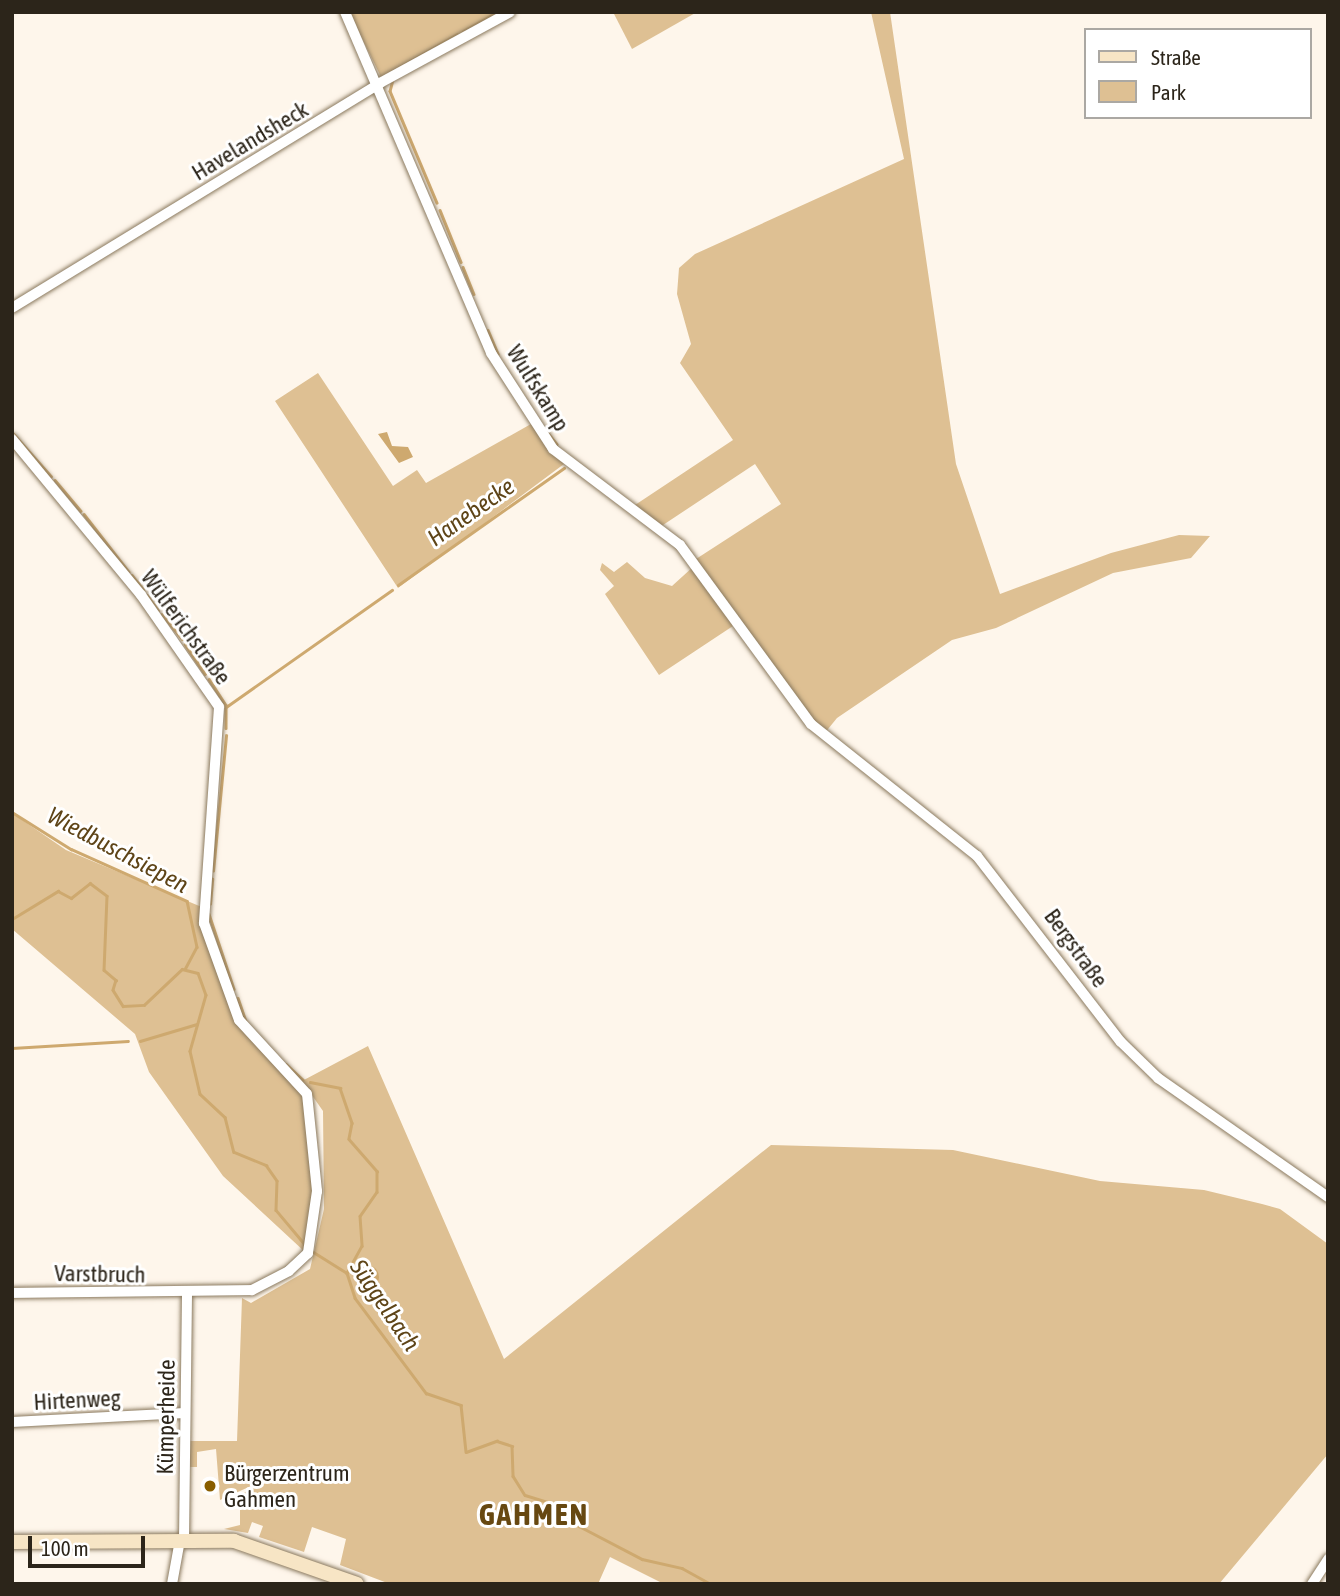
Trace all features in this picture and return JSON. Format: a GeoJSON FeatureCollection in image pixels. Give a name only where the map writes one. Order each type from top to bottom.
{"type":"FeatureCollection","features":[{"type":"Feature","properties":{"kind":"main road"},"geometry":{"type":"LineString","coordinates":[[12,1542],[234,1541],[357,1584]]}},
{"type":"Feature","properties":{"kind":"street","name":"Wulfskamp"},"geometry":{"type":"LineString","coordinates":[[345,12],[380,83],[491,353],[517,400],[566,463],[692,558],[802,711]]}},
{"type":"Feature","properties":{"kind":"street","name":"Havelandsheck"},"geometry":{"type":"LineString","coordinates":[[12,307],[380,83],[510,12]]}},
{"type":"Feature","properties":{"kind":"street","name":"Wülferichstraße"},"geometry":{"type":"LineString","coordinates":[[12,439],[170,633],[219,707],[204,923],[239,1020],[311,1104],[313,1241],[308,1253],[289,1271],[252,1290],[187,1294]]}},
{"type":"Feature","properties":{"kind":"street","name":"Bergstraße"},"geometry":{"type":"LineString","coordinates":[[802,711],[831,744],[905,794],[976,856],[1121,1042],[1158,1079],[1328,1197]]}},
{"type":"Feature","properties":{"kind":"street","name":"Varstbruch"},"geometry":{"type":"LineString","coordinates":[[12,1293],[187,1294]]}},
{"type":"Feature","properties":{"kind":"street","name":"Kümperheide"},"geometry":{"type":"LineString","coordinates":[[172,1584],[182,1540],[187,1294]]}},
{"type":"Feature","properties":{"kind":"street","name":"Hirtenweg"},"geometry":{"type":"LineString","coordinates":[[12,1422],[185,1413]]}},
{"type":"Feature","properties":{"kind":"street"},"geometry":{"type":"LineString","coordinates":[[1312,1584],[1328,1559]]}},
{"type":"Feature","properties":{"kind":"green space"},"geometry":{"type":"Polygon","coordinates":[[[349,12],[509,12],[382,79],[349,12]]]}},
{"type":"Feature","properties":{"kind":"green space"},"geometry":{"type":"Polygon","coordinates":[[[613,12],[697,12],[632,49],[613,12]]]}},
{"type":"Feature","properties":{"kind":"green space"},"geometry":{"type":"Polygon","coordinates":[[[871,12],[890,12],[956,464],[1000,594],[1111,553],[1179,535],[1210,536],[1191,558],[1113,573],[996,628],[952,640],[837,718],[824,734],[696,559],[781,504],[755,464],[660,527],[632,507],[733,440],[680,363],[691,344],[677,294],[679,268],[695,254],[904,159],[871,12]]]}},
{"type":"Feature","properties":{"kind":"green space"},"geometry":{"type":"Polygon","coordinates":[[[318,373],[393,486],[417,470],[426,483],[531,424],[564,464],[398,588],[275,401],[318,373]]]}},
{"type":"Feature","properties":{"kind":"green space"},"geometry":{"type":"Polygon","coordinates":[[[627,562],[645,578],[672,586],[694,566],[736,624],[659,675],[605,594],[614,586],[600,570],[602,563],[614,572],[627,562]]]}},
{"type":"Feature","properties":{"kind":"green space"},"geometry":{"type":"Polygon","coordinates":[[[12,813],[66,850],[204,908],[238,1020],[312,1106],[315,1211],[305,1252],[223,1176],[149,1072],[135,1034],[12,929],[12,813]]]}},
{"type":"Feature","properties":{"kind":"green space"},"geometry":{"type":"Polygon","coordinates":[[[368,1046],[504,1359],[771,1145],[953,1150],[1100,1181],[1204,1190],[1262,1204],[1280,1209],[1328,1244],[1328,1454],[1219,1584],[664,1584],[610,1557],[598,1584],[390,1584],[340,1565],[346,1539],[312,1527],[304,1552],[259,1537],[263,1526],[252,1522],[248,1533],[224,1529],[240,1525],[240,1505],[231,1502],[260,1482],[220,1500],[216,1449],[197,1452],[197,1467],[190,1467],[190,1441],[237,1441],[242,1298],[251,1303],[310,1269],[324,1209],[323,1111],[302,1081],[368,1046]]]}},
{"type":"Feature","properties":{"kind":"shaded area"},"geometry":{"type":"Polygon","coordinates":[[[387,432],[392,446],[408,447],[413,457],[399,463],[378,434],[387,432]]]}},
{"type":"Feature","properties":{"kind":"shaded area"},"geometry":{"type":"Polygon","coordinates":[[[367,1265],[375,1269],[379,1277],[375,1285],[367,1289],[359,1285],[355,1277],[359,1269],[367,1265]]]}},
{"type":"Feature","properties":{"kind":"waterway","name":"Hanebecke"},"geometry":{"type":"LineString","coordinates":[[463,31],[497,12]]}},
{"type":"Feature","properties":{"kind":"waterway","name":"Hanebecke"},"geometry":{"type":"LineString","coordinates":[[389,73],[457,34]]}},
{"type":"Feature","properties":{"kind":"waterway","name":"Hanebecke"},"geometry":{"type":"LineString","coordinates":[[393,80],[390,91],[437,203]]}},
{"type":"Feature","properties":{"kind":"waterway","name":"Hanebecke"},"geometry":{"type":"LineString","coordinates":[[440,210],[461,262]]}},
{"type":"Feature","properties":{"kind":"waterway","name":"Hanebecke"},"geometry":{"type":"LineString","coordinates":[[463,267],[474,294]]}},
{"type":"Feature","properties":{"kind":"waterway","name":"Hanebecke"},"geometry":{"type":"LineString","coordinates":[[488,330],[498,354]]}},
{"type":"Feature","properties":{"kind":"waterway"},"geometry":{"type":"LineString","coordinates":[[12,432],[51,476]]}},
{"type":"Feature","properties":{"kind":"waterway","name":"Hanebecke"},"geometry":{"type":"LineString","coordinates":[[548,433],[557,444]]}},
{"type":"Feature","properties":{"kind":"waterway","name":"Hanebecke"},"geometry":{"type":"LineString","coordinates":[[398,585],[564,468]]}},
{"type":"Feature","properties":{"kind":"waterway"},"geometry":{"type":"LineString","coordinates":[[55,480],[81,511]]}},
{"type":"Feature","properties":{"kind":"waterway"},"geometry":{"type":"LineString","coordinates":[[84,514],[129,572]]}},
{"type":"Feature","properties":{"kind":"waterway"},"geometry":{"type":"LineString","coordinates":[[132,575],[143,589]]}},
{"type":"Feature","properties":{"kind":"waterway","name":"Hanebecke"},"geometry":{"type":"LineString","coordinates":[[226,707],[392,590]]}},
{"type":"Feature","properties":{"kind":"waterway"},"geometry":{"type":"LineString","coordinates":[[147,595],[158,610]]}},
{"type":"Feature","properties":{"kind":"waterway"},"geometry":{"type":"LineString","coordinates":[[162,614],[182,639]]}},
{"type":"Feature","properties":{"kind":"waterway"},"geometry":{"type":"LineString","coordinates":[[185,644],[205,674]]}},
{"type":"Feature","properties":{"kind":"waterway"},"geometry":{"type":"LineString","coordinates":[[209,679],[226,705],[226,728]]}},
{"type":"Feature","properties":{"kind":"waterway"},"geometry":{"type":"LineString","coordinates":[[213,871],[226,736]]}},
{"type":"Feature","properties":{"kind":"waterway","name":"Wiedbuschsiepen"},"geometry":{"type":"LineString","coordinates":[[12,812],[71,849],[187,901],[197,947],[186,968]]}},
{"type":"Feature","properties":{"kind":"waterway","name":"Süggelbach"},"geometry":{"type":"LineString","coordinates":[[12,879],[12,888]]}},
{"type":"Feature","properties":{"kind":"waterway"},"geometry":{"type":"LineString","coordinates":[[210,904],[212,879]]}},
{"type":"Feature","properties":{"kind":"waterway","name":"Süggelbach"},"geometry":{"type":"LineString","coordinates":[[12,919],[58,891],[71,898],[90,883],[107,896],[104,970],[116,980],[113,990],[123,1006],[144,1005],[182,969],[198,973],[206,995],[190,1051],[200,1094],[225,1117],[234,1152],[266,1165],[277,1181],[276,1210],[307,1247]]}},
{"type":"Feature","properties":{"kind":"waterway"},"geometry":{"type":"LineString","coordinates":[[209,914],[234,989]]}},
{"type":"Feature","properties":{"kind":"waterway"},"geometry":{"type":"LineString","coordinates":[[238,998],[246,1021]]}},
{"type":"Feature","properties":{"kind":"waterway"},"geometry":{"type":"LineString","coordinates":[[140,1041],[197,1024]]}},
{"type":"Feature","properties":{"kind":"waterway"},"geometry":{"type":"LineString","coordinates":[[12,1048],[128,1041]]}},
{"type":"Feature","properties":{"kind":"waterway"},"geometry":{"type":"LineString","coordinates":[[286,1064],[303,1080]]}},
{"type":"Feature","properties":{"kind":"waterway"},"geometry":{"type":"LineString","coordinates":[[310,1082],[340,1088],[352,1123],[349,1139],[377,1171],[377,1192],[360,1216],[362,1246],[347,1273]]}},
{"type":"Feature","properties":{"kind":"waterway","name":"Süggelbach"},"geometry":{"type":"LineString","coordinates":[[312,1251],[347,1273],[355,1298],[426,1393],[461,1405],[466,1452],[497,1441],[512,1446],[513,1476],[525,1495],[558,1505],[579,1526],[642,1559],[682,1568],[711,1584]]}},
{"type":"Feature","properties":{"kind":"place","name":"Bürgerzentrum Gahmen"},"geometry":{"type":"Point","coordinates":[210,1486]}},
{"type":"Feature","properties":{"kind":"district","name":"GAHMEN"},"geometry":{"type":"Point","coordinates":[534,1514]}}]}
